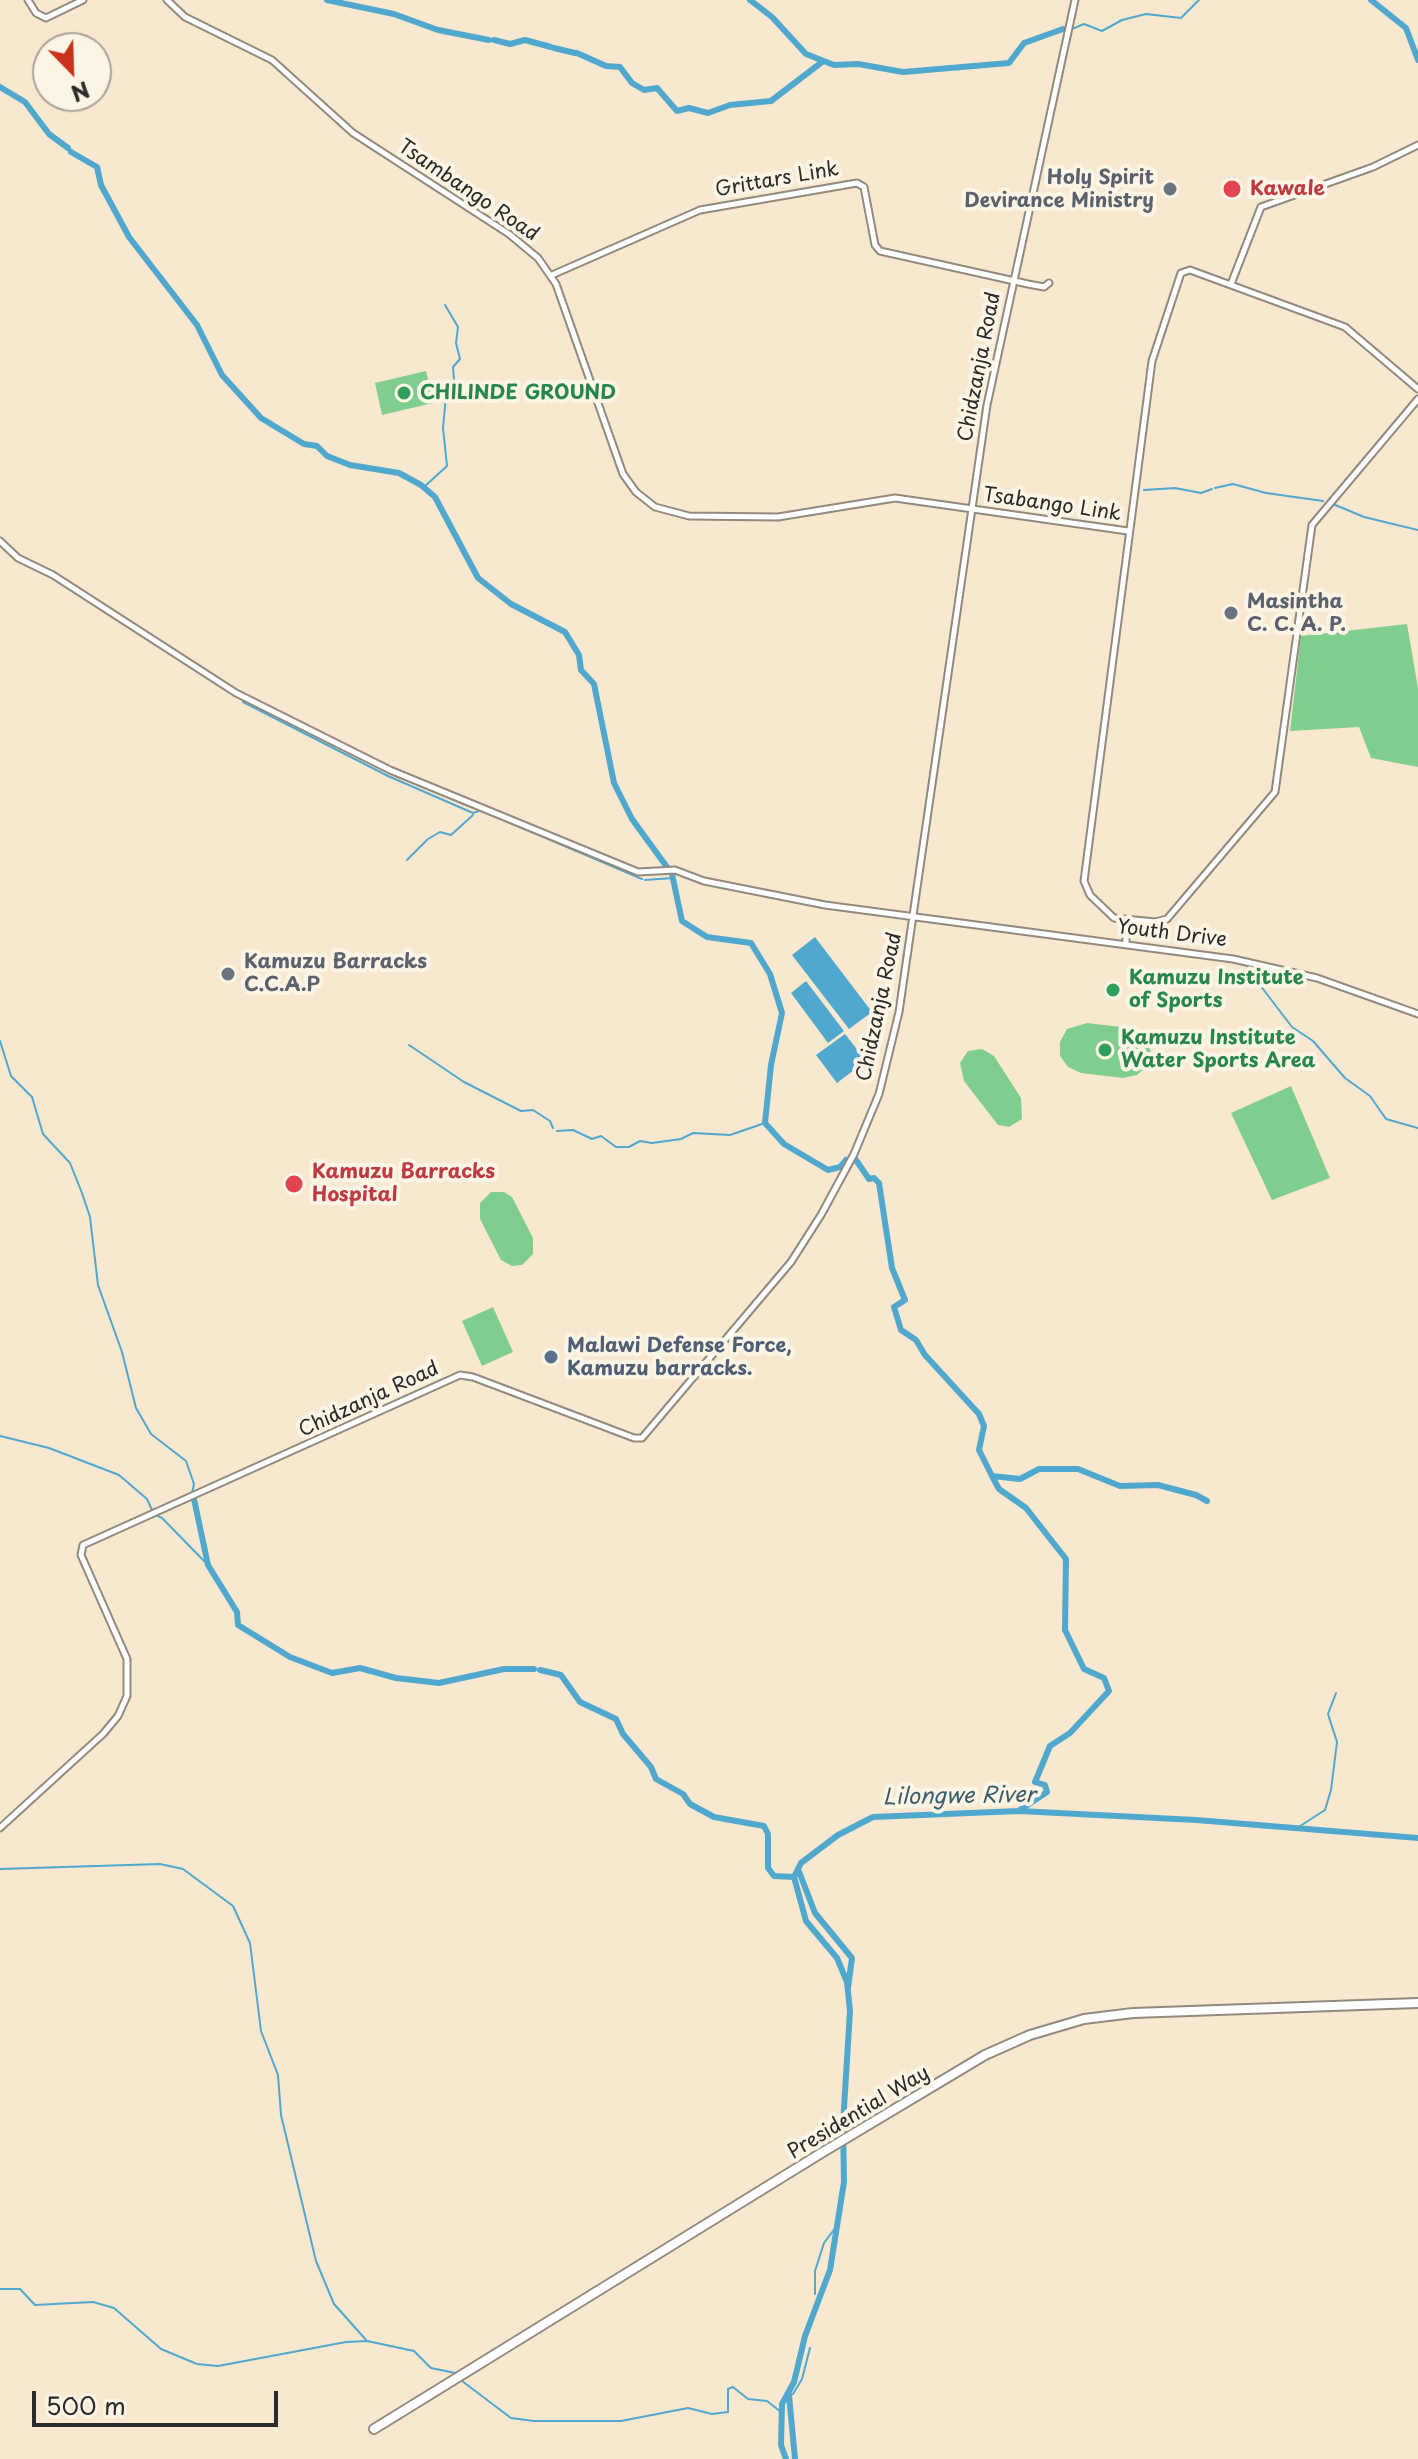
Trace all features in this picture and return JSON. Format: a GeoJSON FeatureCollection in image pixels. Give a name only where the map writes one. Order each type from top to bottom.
{"type":"FeatureCollection","features":[{"type":"Feature","properties":{"kind":"main road","name":"Presidential Way"},"geometry":{"type":"LineString","coordinates":[[374,2429],[823,2152],[985,2055],[1030,2035],[1078,2020],[1183,2010],[1418,2003]]}},
{"type":"Feature","properties":{"kind":"street"},"geometry":{"type":"LineString","coordinates":[[28,0],[36,13],[46,18],[83,0]]}},
{"type":"Feature","properties":{"kind":"street","name":"Tsambango Road"},"geometry":{"type":"LineString","coordinates":[[167,0],[185,17],[272,60],[353,133],[518,240],[552,275],[619,464],[632,487],[655,507],[689,516],[792,516],[880,498],[970,509]]}},
{"type":"Feature","properties":{"kind":"street","name":"Chidzanja Road"},"geometry":{"type":"LineString","coordinates":[[0,1828],[103,1734],[118,1716],[127,1696],[127,1659],[81,1555],[87,1542],[240,1477],[460,1375],[473,1377],[634,1438],[644,1437],[791,1262],[836,1189],[879,1094],[899,1012],[987,405],[1075,0]]}},
{"type":"Feature","properties":{"kind":"street"},"geometry":{"type":"LineString","coordinates":[[1231,284],[1261,207],[1373,167],[1418,145]]}},
{"type":"Feature","properties":{"kind":"street","name":"Grittars Link"},"geometry":{"type":"LineString","coordinates":[[552,275],[700,210],[857,183],[864,187],[875,245],[880,251],[1013,280]]}},
{"type":"Feature","properties":{"kind":"street"},"geometry":{"type":"LineString","coordinates":[[1418,389],[1345,327],[1187,269],[1181,273],[1154,353],[1084,881],[1099,905],[1114,918],[1160,922],[1171,916],[1275,792],[1312,525],[1418,399]]}},
{"type":"Feature","properties":{"kind":"street"},"geometry":{"type":"LineString","coordinates":[[1013,280],[1040,287],[1049,283]]}},
{"type":"Feature","properties":{"kind":"street","name":"Tsabango Link"},"geometry":{"type":"LineString","coordinates":[[970,509],[1128,531]]}},
{"type":"Feature","properties":{"kind":"street","name":"Youth Drive"},"geometry":{"type":"LineString","coordinates":[[0,541],[18,558],[53,575],[199,671],[337,744],[638,872],[675,870],[710,882],[914,918],[1268,965],[1362,992],[1418,1014]]}},
{"type":"Feature","properties":{"kind":"street"},"geometry":{"type":"LineString","coordinates":[[1126,921],[1126,944]]}},
{"type":"Feature","properties":{"kind":"green space","name":"CHILINDE GROUND"},"geometry":{"type":"Polygon","coordinates":[[[426,371],[433,403],[382,415],[375,383],[426,371]]]}},
{"type":"Feature","properties":{"kind":"green space"},"geometry":{"type":"Polygon","coordinates":[[[1407,624],[1418,688],[1418,767],[1371,758],[1359,727],[1290,731],[1301,636],[1407,624]]]}},
{"type":"Feature","properties":{"kind":"green space","name":"Kamuzu Institute Water Sports Area"},"geometry":{"type":"Polygon","coordinates":[[[1087,1023],[1129,1028],[1142,1033],[1151,1052],[1147,1066],[1137,1075],[1123,1078],[1081,1073],[1068,1067],[1060,1056],[1060,1042],[1067,1029],[1087,1023]]]}},
{"type":"Feature","properties":{"kind":"green space"},"geometry":{"type":"Polygon","coordinates":[[[982,1049],[994,1056],[1021,1098],[1022,1119],[1009,1127],[998,1125],[964,1081],[960,1063],[968,1051],[982,1049]]]}},
{"type":"Feature","properties":{"kind":"green space"},"geometry":{"type":"Polygon","coordinates":[[[1291,1086],[1330,1178],[1272,1200],[1231,1113],[1291,1086]]]}},
{"type":"Feature","properties":{"kind":"green space"},"geometry":{"type":"Polygon","coordinates":[[[491,1192],[504,1192],[512,1197],[533,1238],[533,1254],[522,1265],[512,1266],[501,1260],[480,1219],[480,1203],[491,1192]]]}},
{"type":"Feature","properties":{"kind":"green space"},"geometry":{"type":"Polygon","coordinates":[[[493,1307],[513,1352],[482,1366],[462,1321],[493,1307]]]}},
{"type":"Feature","properties":{"kind":"water"},"geometry":{"type":"Polygon","coordinates":[[[815,937],[872,1012],[849,1029],[792,955],[815,937]]]}},
{"type":"Feature","properties":{"kind":"water"},"geometry":{"type":"Polygon","coordinates":[[[806,981],[844,1031],[828,1043],[791,993],[806,981]]]}},
{"type":"Feature","properties":{"kind":"water"},"geometry":{"type":"Polygon","coordinates":[[[845,1034],[866,1061],[837,1083],[816,1055],[845,1034]]]}},
{"type":"Feature","properties":{"kind":"waterway"},"geometry":{"type":"LineString","coordinates":[[327,0],[394,14],[438,30],[489,40]]}},
{"type":"Feature","properties":{"kind":"waterway"},"geometry":{"type":"LineString","coordinates":[[750,0],[772,17],[806,54],[834,65],[858,64],[903,72],[1009,63],[1024,43],[1063,29]]}},
{"type":"Feature","properties":{"kind":"waterway"},"geometry":{"type":"LineString","coordinates":[[1072,29],[1084,24],[1102,31],[1122,20],[1146,14],[1181,18],[1199,0]]}},
{"type":"Feature","properties":{"kind":"waterway"},"geometry":{"type":"LineString","coordinates":[[1371,0],[1406,28],[1418,60]]}},
{"type":"Feature","properties":{"kind":"waterway"},"geometry":{"type":"LineString","coordinates":[[494,40],[510,44],[525,40],[551,47]]}},
{"type":"Feature","properties":{"kind":"waterway"},"geometry":{"type":"LineString","coordinates":[[554,48],[575,53]]}},
{"type":"Feature","properties":{"kind":"waterway"},"geometry":{"type":"LineString","coordinates":[[577,53],[606,66],[620,67],[632,83],[644,90],[657,88],[677,111],[689,108],[708,113],[730,105],[771,101],[822,62]]}},
{"type":"Feature","properties":{"kind":"waterway"},"geometry":{"type":"LineString","coordinates":[[0,87],[25,102],[49,134],[68,148]]}},
{"type":"Feature","properties":{"kind":"waterway"},"geometry":{"type":"LineString","coordinates":[[71,152],[97,167],[101,185],[129,237],[197,325],[222,375],[261,418],[304,444],[317,446],[327,456],[350,465],[399,473],[421,485],[435,497],[478,578],[511,604],[565,632],[579,655],[581,670],[594,684],[614,783],[632,819],[672,874],[682,921],[707,937],[751,943],[770,974],[782,1013],[771,1065],[765,1123],[784,1144],[828,1170],[840,1167],[846,1160]]}},
{"type":"Feature","properties":{"kind":"waterway"},"geometry":{"type":"LineString","coordinates":[[424,487],[447,466],[443,428],[446,396],[455,393],[453,367],[460,359],[456,343],[458,327],[445,305]]}},
{"type":"Feature","properties":{"kind":"waterway"},"geometry":{"type":"LineString","coordinates":[[1215,488],[1233,484],[1266,493],[1323,501]]}},
{"type":"Feature","properties":{"kind":"waterway"},"geometry":{"type":"LineString","coordinates":[[1144,490],[1175,488],[1201,493],[1212,489]]}},
{"type":"Feature","properties":{"kind":"waterway"},"geometry":{"type":"LineString","coordinates":[[1333,504],[1364,517],[1418,530]]}},
{"type":"Feature","properties":{"kind":"waterway"},"geometry":{"type":"LineString","coordinates":[[243,702],[388,776],[473,813],[482,810]]}},
{"type":"Feature","properties":{"kind":"waterway"},"geometry":{"type":"LineString","coordinates":[[407,860],[428,839],[440,832],[451,835],[473,815]]}},
{"type":"Feature","properties":{"kind":"waterway"},"geometry":{"type":"LineString","coordinates":[[492,815],[642,879]]}},
{"type":"Feature","properties":{"kind":"waterway"},"geometry":{"type":"LineString","coordinates":[[645,880],[673,878]]}},
{"type":"Feature","properties":{"kind":"waterway"},"geometry":{"type":"LineString","coordinates":[[1247,968],[1292,1027],[1313,1041],[1345,1078],[1370,1096],[1386,1119],[1418,1128]]}},
{"type":"Feature","properties":{"kind":"waterway"},"geometry":{"type":"LineString","coordinates":[[0,1041],[11,1076],[32,1097],[43,1134],[70,1163],[82,1193],[90,1217],[98,1285],[122,1352],[136,1408],[151,1434],[186,1461],[194,1484],[192,1493]]}},
{"type":"Feature","properties":{"kind":"waterway"},"geometry":{"type":"LineString","coordinates":[[409,1045],[464,1082],[521,1111],[533,1110],[550,1121],[553,1128]]}},
{"type":"Feature","properties":{"kind":"waterway"},"geometry":{"type":"LineString","coordinates":[[557,1131],[573,1130],[592,1139],[601,1136],[616,1147],[629,1147],[640,1141],[652,1143],[681,1139],[693,1133],[730,1135],[765,1123]]}},
{"type":"Feature","properties":{"kind":"waterway"},"geometry":{"type":"LineString","coordinates":[[856,1160],[869,1179],[874,1178],[879,1183],[892,1268],[905,1300],[894,1307],[901,1330],[916,1340],[925,1355],[979,1414],[984,1426],[979,1450],[999,1489],[1026,1508],[1066,1559],[1065,1630],[1084,1669],[1104,1678],[1109,1691],[1070,1733],[1050,1746],[1035,1782],[1045,1785],[1047,1792],[1020,1810]]}},
{"type":"Feature","properties":{"kind":"waterway"},"geometry":{"type":"LineString","coordinates":[[0,1436],[49,1448],[119,1475],[147,1499],[152,1510]]}},
{"type":"Feature","properties":{"kind":"waterway"},"geometry":{"type":"LineString","coordinates":[[992,1476],[1020,1479],[1039,1469],[1078,1469],[1120,1486],[1158,1485],[1207,1501]]}},
{"type":"Feature","properties":{"kind":"waterway"},"geometry":{"type":"LineString","coordinates":[[194,1499],[208,1565],[237,1612],[238,1625],[290,1657],[332,1673],[360,1668],[396,1678],[439,1683],[504,1669],[534,1669]]}},
{"type":"Feature","properties":{"kind":"waterway"},"geometry":{"type":"LineString","coordinates":[[156,1515],[208,1565]]}},
{"type":"Feature","properties":{"kind":"waterway"},"geometry":{"type":"LineString","coordinates":[[540,1670],[561,1675],[580,1702],[616,1719],[623,1734],[651,1767],[656,1779],[683,1794],[690,1804],[714,1817],[764,1826],[768,1834],[768,1868],[774,1876],[794,1877]]}},
{"type":"Feature","properties":{"kind":"waterway"},"geometry":{"type":"LineString","coordinates":[[1297,1828],[1325,1810],[1331,1790],[1337,1742],[1328,1714],[1336,1693]]}},
{"type":"Feature","properties":{"kind":"waterway","name":"Lilongwe River"},"geometry":{"type":"LineString","coordinates":[[786,2459],[781,2445],[782,2404],[794,2382],[805,2336],[830,2270],[844,2182],[843,2124],[850,2011],[847,1982],[837,1958],[806,1921],[794,1877],[801,1863],[838,1835],[873,1817],[1019,1811],[1196,1820],[1418,1838]]}},
{"type":"Feature","properties":{"kind":"waterway"},"geometry":{"type":"LineString","coordinates":[[0,1869],[160,1864],[183,1869],[233,1906],[250,1943],[261,2031],[278,2075],[281,2115],[316,2261],[334,2304],[367,2341]]}},
{"type":"Feature","properties":{"kind":"waterway"},"geometry":{"type":"LineString","coordinates":[[798,1869],[815,1913],[852,1958],[848,1988]]}},
{"type":"Feature","properties":{"kind":"waterway"},"geometry":{"type":"LineString","coordinates":[[815,2294],[815,2271],[824,2243],[836,2227]]}},
{"type":"Feature","properties":{"kind":"waterway"},"geometry":{"type":"LineString","coordinates":[[0,2289],[20,2289],[35,2305],[93,2302],[114,2308],[161,2349],[197,2364],[218,2366],[346,2342],[367,2341],[414,2351],[431,2368],[455,2373]]}},
{"type":"Feature","properties":{"kind":"waterway"},"geometry":{"type":"LineString","coordinates":[[789,2395],[793,2394],[802,2379],[810,2348]]}},
{"type":"Feature","properties":{"kind":"waterway"},"geometry":{"type":"LineString","coordinates":[[462,2381],[511,2418],[534,2421],[621,2421],[688,2408],[712,2414],[728,2412],[728,2389],[733,2387],[748,2399],[767,2401],[781,2412]]}},
{"type":"Feature","properties":{"kind":"waterway"},"geometry":{"type":"LineString","coordinates":[[789,2395],[795,2459]]}},
{"type":"Feature","properties":{"kind":"place","name":"Holy Spirit Devirance Ministry"},"geometry":{"type":"Point","coordinates":[1170,189]}},
{"type":"Feature","properties":{"kind":"place","name":"Kawale"},"geometry":{"type":"Point","coordinates":[1232,189]}},
{"type":"Feature","properties":{"kind":"place","name":"CHILINDE GROUND"},"geometry":{"type":"Point","coordinates":[404,393]}},
{"type":"Feature","properties":{"kind":"place","name":"Masintha C. C. A. P."},"geometry":{"type":"Point","coordinates":[1231,613]}},
{"type":"Feature","properties":{"kind":"place","name":"Kamuzu Barracks C.C.A.P"},"geometry":{"type":"Point","coordinates":[228,974]}},
{"type":"Feature","properties":{"kind":"place","name":"Kamuzu Institute of Sports"},"geometry":{"type":"Point","coordinates":[1113,990]}},
{"type":"Feature","properties":{"kind":"place","name":"Kamuzu Institute Water Sports Area"},"geometry":{"type":"Point","coordinates":[1105,1050]}},
{"type":"Feature","properties":{"kind":"place","name":"Kamuzu Barracks Hospital"},"geometry":{"type":"Point","coordinates":[294,1184]}},
{"type":"Feature","properties":{"kind":"place","name":"Malawi Defense Force, Kamuzu barracks."},"geometry":{"type":"Point","coordinates":[551,1357]}}]}
